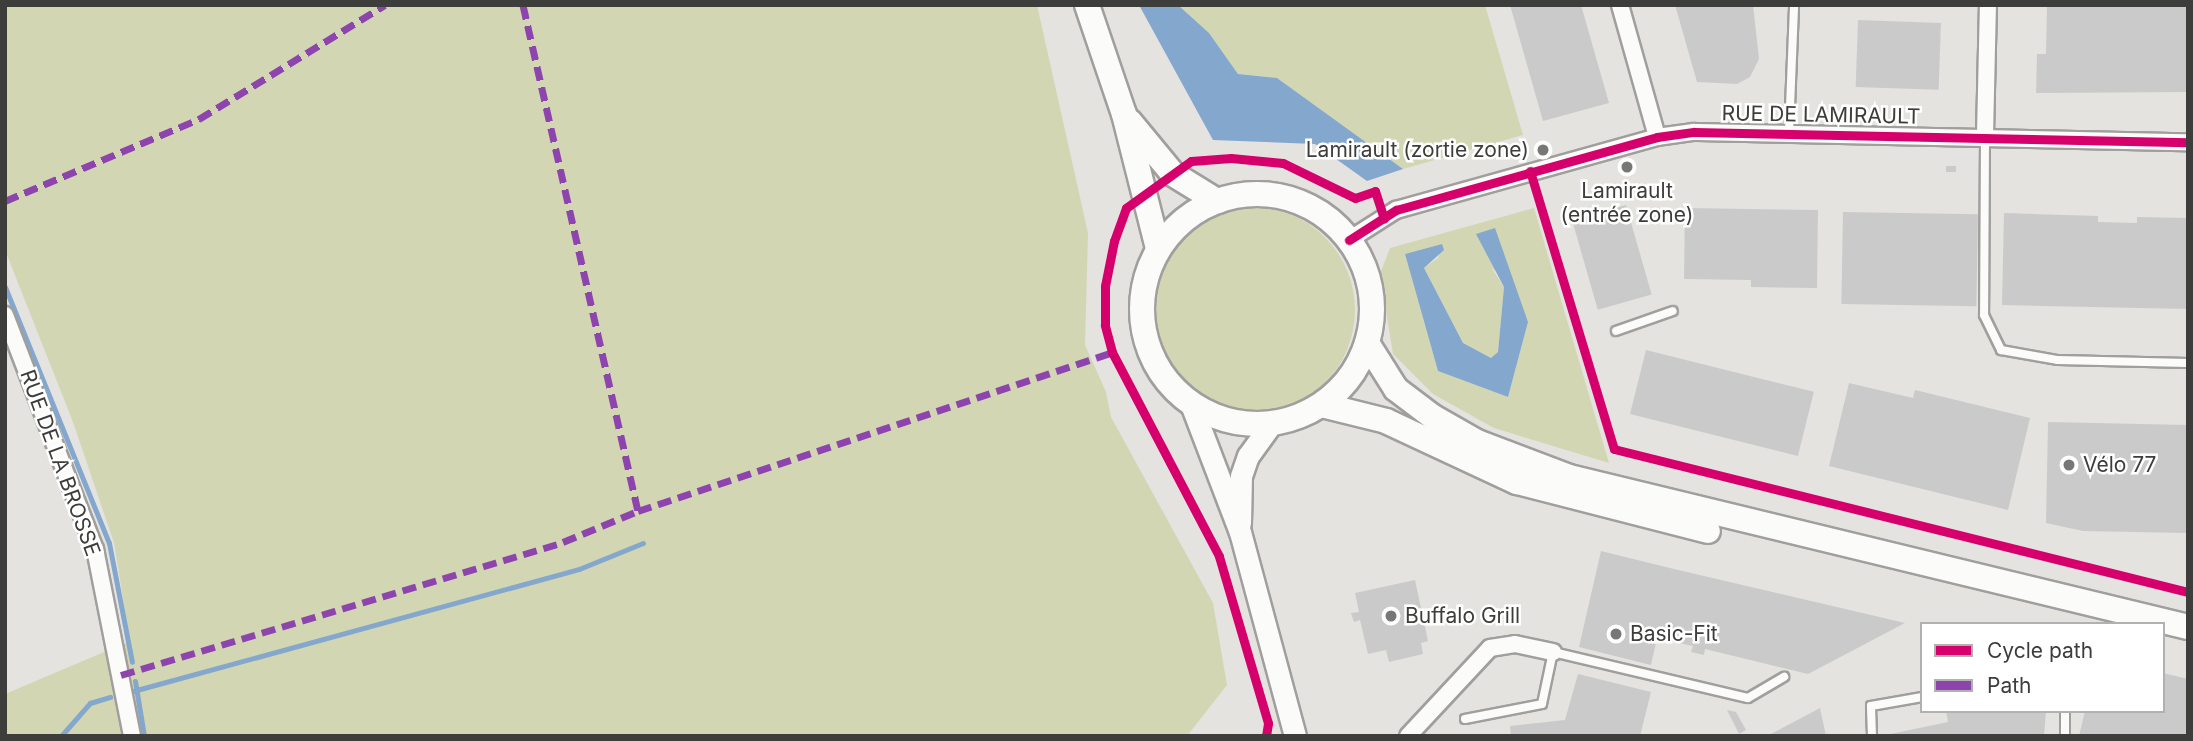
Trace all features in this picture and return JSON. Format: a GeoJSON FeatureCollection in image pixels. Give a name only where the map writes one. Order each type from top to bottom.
{"type":"FeatureCollection","features":[{"type":"Feature","properties":{"kind":"main road"},"geometry":{"type":"LineString","coordinates":[[1087,5],[1124,114],[1158,248]]}},
{"type":"Feature","properties":{"kind":"main road"},"geometry":{"type":"LineString","coordinates":[[1124,114],[1173,174],[1217,201]]}},
{"type":"Feature","properties":{"kind":"main road"},"geometry":{"type":"LineString","coordinates":[[1253,194],[1290,199],[1323,214],[1349,240],[1368,279],[1372,300],[1367,343],[1350,378],[1322,405],[1271,424],[1216,417],[1191,404],[1165,380],[1146,338],[1141,315],[1144,280],[1158,248],[1184,219],[1217,201],[1253,194]]}},
{"type":"Feature","properties":{"kind":"main road"},"geometry":{"type":"LineString","coordinates":[[1367,343],[1396,389],[1433,417],[1478,442],[1569,477],[2188,626]]}},
{"type":"Feature","properties":{"kind":"main road"},"geometry":{"type":"LineString","coordinates":[[1191,404],[1240,533],[1295,736]]}},
{"type":"Feature","properties":{"kind":"main road"},"geometry":{"type":"LineString","coordinates":[[1322,405],[1386,421],[1471,462],[1564,496],[2094,622]]}},
{"type":"Feature","properties":{"kind":"main road"},"geometry":{"type":"LineString","coordinates":[[1240,533],[1241,476],[1248,456],[1271,424]]}},
{"type":"Feature","properties":{"kind":"main road"},"geometry":{"type":"LineString","coordinates":[[2165,638],[2188,644]]}},
{"type":"Feature","properties":{"kind":"street"},"geometry":{"type":"LineString","coordinates":[[1620,5],[1657,137]]}},
{"type":"Feature","properties":{"kind":"street"},"geometry":{"type":"LineString","coordinates":[[1985,135],[1988,5]]}},
{"type":"Feature","properties":{"kind":"street","name":"RUE DE LAMIRAULT"},"geometry":{"type":"LineString","coordinates":[[1349,240],[1396,210],[1657,137],[1694,132],[1985,135],[2188,142]]}},
{"type":"Feature","properties":{"kind":"street","name":"RUE DE LA BROSSE"},"geometry":{"type":"LineString","coordinates":[[5,315],[95,549],[132,736]]}},
{"type":"Feature","properties":{"kind":"street"},"geometry":{"type":"LineString","coordinates":[[1408,736],[1490,648],[1515,644],[1553,652]]}},
{"type":"Feature","properties":{"kind":"lane"},"geometry":{"type":"LineString","coordinates":[[1788,132],[1794,5]]}},
{"type":"Feature","properties":{"kind":"lane"},"geometry":{"type":"LineString","coordinates":[[1985,135],[1984,316],[2001,350],[2058,360],[2188,363]]}},
{"type":"Feature","properties":{"kind":"lane"},"geometry":{"type":"LineString","coordinates":[[1616,331],[1673,311]]}},
{"type":"Feature","properties":{"kind":"lane"},"geometry":{"type":"LineString","coordinates":[[1465,719],[1542,704],[1553,652],[1748,698],[1784,677]]}},
{"type":"Feature","properties":{"kind":"lane"},"geometry":{"type":"LineString","coordinates":[[1872,736],[1871,706],[1920,697]]}},
{"type":"Feature","properties":{"kind":"lane"},"geometry":{"type":"LineString","coordinates":[[2065,713],[2065,736]]}},
{"type":"Feature","properties":{"kind":"green space"},"geometry":{"type":"Polygon","coordinates":[[[5,5],[1037,5],[1088,233],[1085,345],[1106,392],[1111,417],[1213,603],[1227,685],[1187,736],[5,736],[5,694],[130,641],[114,543],[73,422],[5,250],[5,5]]]}},
{"type":"Feature","properties":{"kind":"green space"},"geometry":{"type":"Polygon","coordinates":[[[1178,5],[1485,5],[1523,135],[1403,169],[1277,78],[1238,74],[1209,33],[1178,5]]]}},
{"type":"Feature","properties":{"kind":"green space"},"geometry":{"type":"Polygon","coordinates":[[[1252,207],[1291,215],[1309,224],[1325,237],[1338,253],[1347,271],[1355,310],[1347,349],[1338,367],[1325,383],[1309,396],[1291,405],[1252,413],[1213,405],[1195,396],[1179,383],[1166,367],[1157,349],[1149,310],[1157,271],[1166,253],[1179,237],[1195,224],[1213,215],[1252,207]]]}},
{"type":"Feature","properties":{"kind":"green space"},"geometry":{"type":"Polygon","coordinates":[[[1534,208],[1609,463],[1494,428],[1433,394],[1393,354],[1380,274],[1390,248],[1534,208]],[[1442,244],[1405,254],[1438,371],[1508,397],[1528,322],[1513,287],[1491,267],[1504,287],[1498,352],[1491,358],[1463,343],[1424,268],[1438,258],[1442,244]]]}},
{"type":"Feature","properties":{"kind":"water"},"geometry":{"type":"Polygon","coordinates":[[[1139,5],[1178,5],[1209,33],[1238,74],[1277,78],[1403,169],[1367,181],[1315,144],[1213,140],[1139,5]]]}},
{"type":"Feature","properties":{"kind":"water"},"geometry":{"type":"Polygon","coordinates":[[[1495,228],[1528,322],[1508,397],[1438,371],[1405,254],[1442,244],[1444,250],[1424,268],[1463,343],[1491,358],[1498,352],[1504,287],[1476,234],[1495,228]]]}},
{"type":"Feature","properties":{"kind":"building"},"geometry":{"type":"Polygon","coordinates":[[[1510,5],[1581,5],[1609,103],[1543,121],[1510,5]]]}},
{"type":"Feature","properties":{"kind":"building"},"geometry":{"type":"Polygon","coordinates":[[[1675,5],[1753,5],[1759,59],[1750,77],[1737,84],[1697,82],[1675,5]]]}},
{"type":"Feature","properties":{"kind":"building"},"geometry":{"type":"Polygon","coordinates":[[[2047,5],[2188,5],[2188,92],[2036,93],[2037,54],[2046,54],[2047,5]]]}},
{"type":"Feature","properties":{"kind":"building"},"geometry":{"type":"Polygon","coordinates":[[[1858,20],[1941,23],[1939,90],[1856,87],[1858,20]]]}},
{"type":"Feature","properties":{"kind":"building"},"geometry":{"type":"Polygon","coordinates":[[[1946,166],[1956,166],[1956,172],[1946,172],[1946,166]]]}},
{"type":"Feature","properties":{"kind":"building"},"geometry":{"type":"Polygon","coordinates":[[[1626,205],[1652,294],[1598,310],[1572,220],[1626,205]]]}},
{"type":"Feature","properties":{"kind":"building"},"geometry":{"type":"Polygon","coordinates":[[[1685,208],[1818,210],[1817,288],[1751,287],[1751,280],[1684,279],[1685,208]]]}},
{"type":"Feature","properties":{"kind":"building"},"geometry":{"type":"Polygon","coordinates":[[[1843,212],[1978,214],[1976,306],[1841,304],[1843,212]]]}},
{"type":"Feature","properties":{"kind":"building"},"geometry":{"type":"Polygon","coordinates":[[[2004,213],[2098,216],[2098,222],[2137,223],[2137,217],[2188,218],[2188,309],[2002,305],[2004,213]]]}},
{"type":"Feature","properties":{"kind":"building"},"geometry":{"type":"Polygon","coordinates":[[[1646,350],[1814,392],[1798,456],[1630,414],[1646,350]]]}},
{"type":"Feature","properties":{"kind":"building"},"geometry":{"type":"Polygon","coordinates":[[[1849,383],[1913,398],[1915,390],[2030,418],[2008,510],[1829,466],[1849,383]]]}},
{"type":"Feature","properties":{"kind":"building"},"geometry":{"type":"Polygon","coordinates":[[[2048,422],[2188,425],[2188,533],[2083,531],[2046,523],[2048,422]]]}},
{"type":"Feature","properties":{"kind":"building"},"geometry":{"type":"Polygon","coordinates":[[[1601,551],[1905,623],[1808,674],[1705,649],[1704,655],[1691,652],[1693,646],[1657,638],[1651,665],[1579,647],[1601,551]]]}},
{"type":"Feature","properties":{"kind":"building","name":"Buffalo Grill"},"geometry":{"type":"Polygon","coordinates":[[[1415,580],[1428,641],[1421,643],[1423,654],[1389,662],[1386,650],[1368,654],[1360,620],[1354,622],[1351,613],[1359,612],[1355,593],[1415,580]]]}},
{"type":"Feature","properties":{"kind":"building"},"geometry":{"type":"Polygon","coordinates":[[[2165,673],[2188,679],[2188,736],[2079,736],[2085,713],[2165,713],[2165,673]]]}},
{"type":"Feature","properties":{"kind":"building"},"geometry":{"type":"Polygon","coordinates":[[[1578,674],[1651,692],[1640,736],[1511,736],[1510,726],[1565,720],[1578,674]]]}},
{"type":"Feature","properties":{"kind":"building"},"geometry":{"type":"Polygon","coordinates":[[[1820,708],[1826,736],[1767,736],[1805,716],[1820,708]]]}},
{"type":"Feature","properties":{"kind":"building"},"geometry":{"type":"Polygon","coordinates":[[[1727,710],[1736,712],[1746,730],[1739,734],[1727,710]]]}},
{"type":"Feature","properties":{"kind":"building"},"geometry":{"type":"Polygon","coordinates":[[[1946,713],[2046,713],[2044,736],[1881,736],[1948,722],[1946,713]]]}},
{"type":"Feature","properties":{"kind":"waterway"},"geometry":{"type":"LineString","coordinates":[[5,287],[109,543],[132,662]]}},
{"type":"Feature","properties":{"kind":"waterway"},"geometry":{"type":"LineString","coordinates":[[133,691],[579,569],[643,543]]}},
{"type":"Feature","properties":{"kind":"waterway"},"geometry":{"type":"LineString","coordinates":[[135,681],[144,736]]}},
{"type":"Feature","properties":{"kind":"waterway"},"geometry":{"type":"LineString","coordinates":[[61,736],[90,703],[110,697]]}},
{"type":"Feature","properties":{"kind":"marked path"},"geometry":{"type":"LineString","coordinates":[[5,201],[199,119],[385,5]]}},
{"type":"Feature","properties":{"kind":"marked path"},"geometry":{"type":"LineString","coordinates":[[523,5],[638,511]]}},
{"type":"Feature","properties":{"kind":"marked path"},"geometry":{"type":"LineString","coordinates":[[121,675],[563,542],[638,511],[1112,352]]}},
{"type":"Feature","properties":{"kind":"cycle path"},"geometry":{"type":"LineString","coordinates":[[1349,240],[1396,210],[1657,137],[1694,132],[2188,142]]}},
{"type":"Feature","properties":{"kind":"cycle path"},"geometry":{"type":"LineString","coordinates":[[1266,736],[1268,723],[1219,556],[1112,352],[1105,325],[1105,286],[1114,241],[1126,208],[1191,161],[1231,158],[1283,163],[1355,198],[1375,191],[1384,219]]}},
{"type":"Feature","properties":{"kind":"cycle path"},"geometry":{"type":"LineString","coordinates":[[1530,171],[1614,449],[2188,592]]}},
{"type":"Feature","properties":{"kind":"place","name":"Lamirault (zortie zone)"},"geometry":{"type":"Point","coordinates":[1543,150]}},
{"type":"Feature","properties":{"kind":"place","name":"Lamirault (entrée zone)"},"geometry":{"type":"Point","coordinates":[1627,167]}},
{"type":"Feature","properties":{"kind":"place","name":"Vélo 77"},"geometry":{"type":"Point","coordinates":[2069,465]}},
{"type":"Feature","properties":{"kind":"place","name":"Buffalo Grill"},"geometry":{"type":"Point","coordinates":[1391,616]}},
{"type":"Feature","properties":{"kind":"place","name":"Basic-Fit"},"geometry":{"type":"Point","coordinates":[1616,634]}}]}
